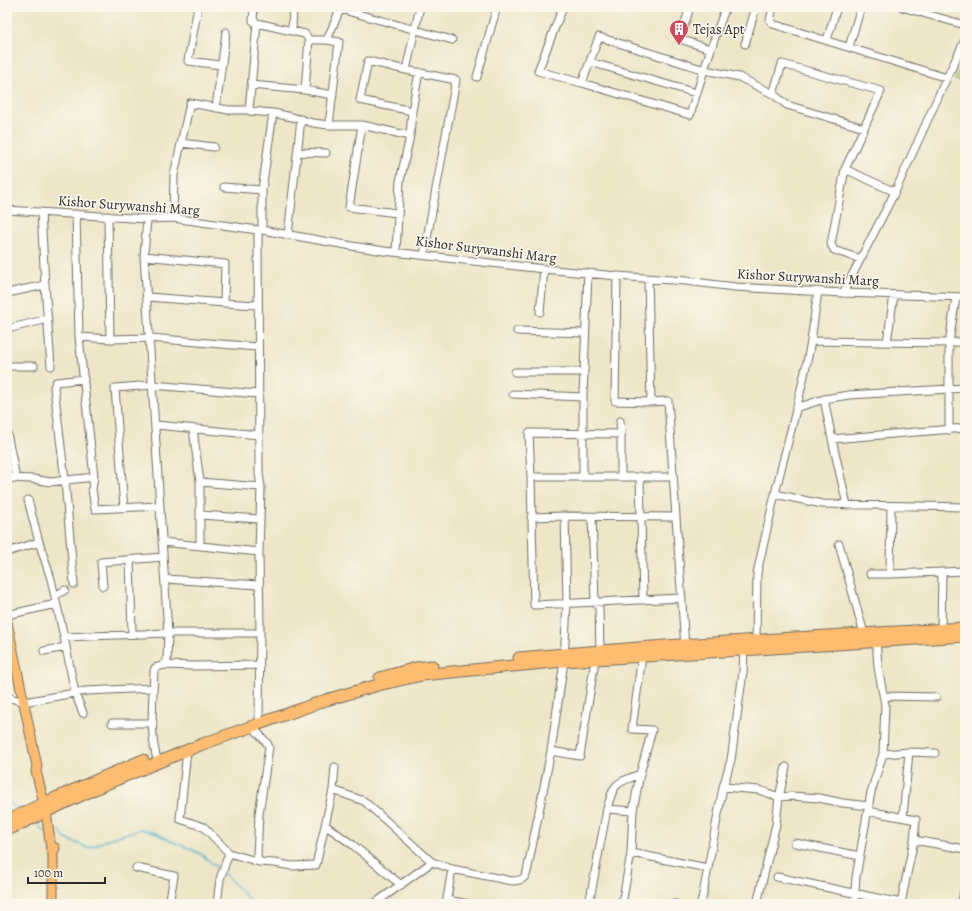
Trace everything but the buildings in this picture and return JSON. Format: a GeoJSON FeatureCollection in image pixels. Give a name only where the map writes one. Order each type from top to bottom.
{"type":"FeatureCollection","features":[{"type":"Feature","properties":{"kind":"highway"},"geometry":{"type":"LineString","coordinates":[[7,821],[48,806],[157,758],[259,717],[392,674],[416,668],[829,640],[965,628]]}},
{"type":"Feature","properties":{"kind":"highway"},"geometry":{"type":"LineString","coordinates":[[870,637],[965,636]]}},
{"type":"Feature","properties":{"kind":"highway"},"geometry":{"type":"LineString","coordinates":[[597,655],[642,656],[685,649]]}},
{"type":"Feature","properties":{"kind":"highway"},"geometry":{"type":"LineString","coordinates":[[157,758],[187,750],[343,695],[422,674],[565,657]]}},
{"type":"Feature","properties":{"kind":"highway"},"geometry":{"type":"LineString","coordinates":[[7,830],[48,806]]}},
{"type":"Feature","properties":{"kind":"main road"},"geometry":{"type":"LineString","coordinates":[[7,622],[37,766],[36,771],[48,806],[56,848],[53,852],[52,904]]}},
{"type":"Feature","properties":{"kind":"street"},"geometry":{"type":"LineString","coordinates":[[198,7],[188,61],[221,64]]}},
{"type":"Feature","properties":{"kind":"street"},"geometry":{"type":"LineString","coordinates":[[254,7],[253,21],[305,34],[309,40],[304,90]]}},
{"type":"Feature","properties":{"kind":"street"},"geometry":{"type":"LineString","coordinates":[[292,30],[293,7]]}},
{"type":"Feature","properties":{"kind":"street"},"geometry":{"type":"LineString","coordinates":[[406,70],[420,7]]}},
{"type":"Feature","properties":{"kind":"street"},"geometry":{"type":"LineString","coordinates":[[477,77],[497,7]]}},
{"type":"Feature","properties":{"kind":"street"},"geometry":{"type":"LineString","coordinates":[[563,7],[538,70],[690,115],[696,93],[705,70],[710,49],[726,7]]}},
{"type":"Feature","properties":{"kind":"street"},"geometry":{"type":"LineString","coordinates":[[690,7],[680,39],[710,49]]}},
{"type":"Feature","properties":{"kind":"street"},"geometry":{"type":"LineString","coordinates":[[745,44],[756,7]]}},
{"type":"Feature","properties":{"kind":"street"},"geometry":{"type":"LineString","coordinates":[[773,7],[770,20],[774,24],[947,78]]}},
{"type":"Feature","properties":{"kind":"street"},"geometry":{"type":"LineString","coordinates":[[827,40],[837,7]]}},
{"type":"Feature","properties":{"kind":"street"},"geometry":{"type":"LineString","coordinates":[[849,47],[861,7]]}},
{"type":"Feature","properties":{"kind":"street"},"geometry":{"type":"LineString","coordinates":[[902,7],[927,10],[965,25]]}},
{"type":"Feature","properties":{"kind":"street"},"geometry":{"type":"LineString","coordinates":[[327,40],[340,8],[452,40]]}},
{"type":"Feature","properties":{"kind":"street"},"geometry":{"type":"LineString","coordinates":[[249,110],[257,23]]}},
{"type":"Feature","properties":{"kind":"street"},"geometry":{"type":"LineString","coordinates":[[216,108],[226,32]]}},
{"type":"Feature","properties":{"kind":"street"},"geometry":{"type":"LineString","coordinates":[[582,83],[599,36],[705,70],[738,77],[773,94],[787,105],[864,128]]}},
{"type":"Feature","properties":{"kind":"street"},"geometry":{"type":"LineString","coordinates":[[309,40],[340,42],[329,125]]}},
{"type":"Feature","properties":{"kind":"street"},"geometry":{"type":"LineString","coordinates":[[843,293],[895,192],[965,40]]}},
{"type":"Feature","properties":{"kind":"street"},"geometry":{"type":"LineString","coordinates":[[412,111],[360,100],[368,61],[456,80],[424,254]]}},
{"type":"Feature","properties":{"kind":"street"},"geometry":{"type":"LineString","coordinates":[[590,62],[696,93]]}},
{"type":"Feature","properties":{"kind":"street"},"geometry":{"type":"LineString","coordinates":[[773,94],[782,64],[881,91],[845,169],[831,244],[834,250],[860,259]]}},
{"type":"Feature","properties":{"kind":"street"},"geometry":{"type":"LineString","coordinates":[[396,251],[400,181],[410,136],[412,111],[419,72]]}},
{"type":"Feature","properties":{"kind":"street"},"geometry":{"type":"LineString","coordinates":[[251,85],[304,90],[333,95]]}},
{"type":"Feature","properties":{"kind":"street"},"geometry":{"type":"LineString","coordinates":[[173,218],[174,175],[190,103],[229,110],[249,110],[273,113],[312,123],[329,125],[362,125],[410,136]]}},
{"type":"Feature","properties":{"kind":"street"},"geometry":{"type":"LineString","coordinates":[[259,717],[259,552],[261,487],[259,474],[258,435],[258,304],[262,190],[273,113]]}},
{"type":"Feature","properties":{"kind":"street"},"geometry":{"type":"LineString","coordinates":[[288,235],[301,119]]}},
{"type":"Feature","properties":{"kind":"street"},"geometry":{"type":"LineString","coordinates":[[362,125],[349,207],[397,213]]}},
{"type":"Feature","properties":{"kind":"street"},"geometry":{"type":"LineString","coordinates":[[181,143],[214,147]]}},
{"type":"Feature","properties":{"kind":"street"},"geometry":{"type":"LineString","coordinates":[[298,152],[326,153]]}},
{"type":"Feature","properties":{"kind":"street"},"geometry":{"type":"LineString","coordinates":[[845,169],[895,192]]}},
{"type":"Feature","properties":{"kind":"street"},"geometry":{"type":"LineString","coordinates":[[224,187],[262,190]]}},
{"type":"Feature","properties":{"kind":"street","name":"Kishor Surywanshi Marg"},"geometry":{"type":"LineString","coordinates":[[7,210],[147,219],[173,218],[260,230],[352,246],[544,269],[648,279],[686,280],[735,287],[843,293],[965,297]]}},
{"type":"Feature","properties":{"kind":"street"},"geometry":{"type":"LineString","coordinates":[[41,212],[51,366]]}},
{"type":"Feature","properties":{"kind":"street"},"geometry":{"type":"LineString","coordinates":[[76,214],[79,337],[94,477],[92,489],[95,509],[159,506]]}},
{"type":"Feature","properties":{"kind":"street"},"geometry":{"type":"LineString","coordinates":[[108,216],[110,339]]}},
{"type":"Feature","properties":{"kind":"street"},"geometry":{"type":"LineString","coordinates":[[147,219],[144,256],[148,298],[156,425],[159,506],[168,633],[168,660],[164,665]]}},
{"type":"Feature","properties":{"kind":"street"},"geometry":{"type":"LineString","coordinates":[[144,256],[224,264],[224,303]]}},
{"type":"Feature","properties":{"kind":"street"},"geometry":{"type":"LineString","coordinates":[[540,312],[544,269]]}},
{"type":"Feature","properties":{"kind":"street"},"geometry":{"type":"LineString","coordinates":[[583,477],[582,435],[588,273]]}},
{"type":"Feature","properties":{"kind":"street"},"geometry":{"type":"LineString","coordinates":[[617,276],[615,401],[668,401],[685,649]]}},
{"type":"Feature","properties":{"kind":"street"},"geometry":{"type":"LineString","coordinates":[[648,279],[651,402]]}},
{"type":"Feature","properties":{"kind":"street"},"geometry":{"type":"LineString","coordinates":[[7,293],[45,285]]}},
{"type":"Feature","properties":{"kind":"street"},"geometry":{"type":"LineString","coordinates":[[756,644],[757,573],[796,408],[803,386],[818,291]]}},
{"type":"Feature","properties":{"kind":"street"},"geometry":{"type":"LineString","coordinates":[[887,342],[894,294]]}},
{"type":"Feature","properties":{"kind":"street"},"geometry":{"type":"LineString","coordinates":[[949,430],[949,342],[956,297]]}},
{"type":"Feature","properties":{"kind":"street"},"geometry":{"type":"LineString","coordinates":[[148,298],[258,304]]}},
{"type":"Feature","properties":{"kind":"street"},"geometry":{"type":"LineString","coordinates":[[7,328],[48,319]]}},
{"type":"Feature","properties":{"kind":"street"},"geometry":{"type":"LineString","coordinates":[[517,331],[585,333]]}},
{"type":"Feature","properties":{"kind":"street"},"geometry":{"type":"LineString","coordinates":[[79,337],[110,339],[150,338],[258,347]]}},
{"type":"Feature","properties":{"kind":"street"},"geometry":{"type":"LineString","coordinates":[[811,341],[965,341]]}},
{"type":"Feature","properties":{"kind":"street"},"geometry":{"type":"LineString","coordinates":[[7,366],[34,366]]}},
{"type":"Feature","properties":{"kind":"street"},"geometry":{"type":"LineString","coordinates":[[515,372],[584,372]]}},
{"type":"Feature","properties":{"kind":"street"},"geometry":{"type":"LineString","coordinates":[[74,584],[65,481],[54,387],[56,382],[84,379]]}},
{"type":"Feature","properties":{"kind":"street"},"geometry":{"type":"LineString","coordinates":[[124,508],[114,388],[153,385],[258,394]]}},
{"type":"Feature","properties":{"kind":"street"},"geometry":{"type":"LineString","coordinates":[[796,408],[824,399],[849,395],[965,388]]}},
{"type":"Feature","properties":{"kind":"street"},"geometry":{"type":"LineString","coordinates":[[513,394],[583,397]]}},
{"type":"Feature","properties":{"kind":"street"},"geometry":{"type":"LineString","coordinates":[[824,399],[847,505]]}},
{"type":"Feature","properties":{"kind":"street"},"geometry":{"type":"LineString","coordinates":[[620,421],[620,476]]}},
{"type":"Feature","properties":{"kind":"street"},"geometry":{"type":"LineString","coordinates":[[156,425],[258,435]]}},
{"type":"Feature","properties":{"kind":"street"},"geometry":{"type":"LineString","coordinates":[[832,439],[965,428]]}},
{"type":"Feature","properties":{"kind":"street"},"geometry":{"type":"LineString","coordinates":[[193,429],[200,482],[200,546]]}},
{"type":"Feature","properties":{"kind":"street"},"geometry":{"type":"LineString","coordinates":[[7,433],[16,478]]}},
{"type":"Feature","properties":{"kind":"street"},"geometry":{"type":"LineString","coordinates":[[620,434],[582,435],[529,433],[534,605],[682,598]]}},
{"type":"Feature","properties":{"kind":"street"},"geometry":{"type":"LineString","coordinates":[[531,478],[620,476],[674,477]]}},
{"type":"Feature","properties":{"kind":"street"},"geometry":{"type":"LineString","coordinates":[[640,476],[643,600]]}},
{"type":"Feature","properties":{"kind":"street"},"geometry":{"type":"LineString","coordinates":[[7,478],[32,478],[50,482],[94,477]]}},
{"type":"Feature","properties":{"kind":"street"},"geometry":{"type":"LineString","coordinates":[[200,482],[261,487]]}},
{"type":"Feature","properties":{"kind":"street"},"geometry":{"type":"LineString","coordinates":[[775,494],[822,504],[965,507]]}},
{"type":"Feature","properties":{"kind":"street"},"geometry":{"type":"LineString","coordinates":[[28,500],[55,596],[75,693],[83,713]]}},
{"type":"Feature","properties":{"kind":"street"},"geometry":{"type":"LineString","coordinates":[[890,574],[891,506]]}},
{"type":"Feature","properties":{"kind":"street"},"geometry":{"type":"LineString","coordinates":[[200,515],[260,518]]}},
{"type":"Feature","properties":{"kind":"street"},"geometry":{"type":"LineString","coordinates":[[333,790],[364,801],[432,862],[452,869],[512,881],[518,881],[526,876],[551,751],[565,657],[567,603],[565,516]]}},
{"type":"Feature","properties":{"kind":"street"},"geometry":{"type":"LineString","coordinates":[[531,517],[676,517]]}},
{"type":"Feature","properties":{"kind":"street"},"geometry":{"type":"LineString","coordinates":[[551,751],[580,756],[597,655],[599,608],[595,602],[592,517]]}},
{"type":"Feature","properties":{"kind":"street"},"geometry":{"type":"LineString","coordinates":[[7,552],[39,542]]}},
{"type":"Feature","properties":{"kind":"street"},"geometry":{"type":"LineString","coordinates":[[162,542],[259,552]]}},
{"type":"Feature","properties":{"kind":"street"},"geometry":{"type":"LineString","coordinates":[[839,544],[870,637],[878,667],[885,705],[883,754],[871,792],[856,877],[854,904]]}},
{"type":"Feature","properties":{"kind":"street"},"geometry":{"type":"LineString","coordinates":[[103,586],[101,562],[163,557]]}},
{"type":"Feature","properties":{"kind":"street"},"geometry":{"type":"LineString","coordinates":[[130,559],[132,634]]}},
{"type":"Feature","properties":{"kind":"street"},"geometry":{"type":"LineString","coordinates":[[870,574],[965,571]]}},
{"type":"Feature","properties":{"kind":"street"},"geometry":{"type":"LineString","coordinates":[[941,630],[942,572]]}},
{"type":"Feature","properties":{"kind":"street"},"geometry":{"type":"LineString","coordinates":[[165,579],[259,585]]}},
{"type":"Feature","properties":{"kind":"street"},"geometry":{"type":"LineString","coordinates":[[55,596],[65,590]]}},
{"type":"Feature","properties":{"kind":"street"},"geometry":{"type":"LineString","coordinates":[[7,615],[56,604]]}},
{"type":"Feature","properties":{"kind":"street"},"geometry":{"type":"LineString","coordinates":[[64,637],[168,633],[260,633]]}},
{"type":"Feature","properties":{"kind":"street"},"geometry":{"type":"LineString","coordinates":[[701,904],[723,787],[731,760],[743,672],[744,645]]}},
{"type":"Feature","properties":{"kind":"street"},"geometry":{"type":"LineString","coordinates":[[44,651],[66,647]]}},
{"type":"Feature","properties":{"kind":"street"},"geometry":{"type":"LineString","coordinates":[[622,904],[631,854],[633,811],[640,774],[652,730],[632,729],[642,656]]}},
{"type":"Feature","properties":{"kind":"street"},"geometry":{"type":"LineString","coordinates":[[157,758],[153,723],[153,688],[154,669],[157,666],[259,665]]}},
{"type":"Feature","properties":{"kind":"street"},"geometry":{"type":"LineString","coordinates":[[7,697],[24,702],[86,691],[153,688]]}},
{"type":"Feature","properties":{"kind":"street"},"geometry":{"type":"LineString","coordinates":[[884,696],[936,696]]}},
{"type":"Feature","properties":{"kind":"street"},"geometry":{"type":"LineString","coordinates":[[112,723],[153,723]]}},
{"type":"Feature","properties":{"kind":"street"},"geometry":{"type":"LineString","coordinates":[[252,726],[269,747],[259,814],[257,856],[259,862]]}},
{"type":"Feature","properties":{"kind":"street"},"geometry":{"type":"LineString","coordinates":[[187,750],[180,819],[204,827],[229,853],[259,862],[292,866],[316,865],[333,790],[335,767]]}},
{"type":"Feature","properties":{"kind":"street"},"geometry":{"type":"LineString","coordinates":[[883,754],[909,752],[935,753]]}},
{"type":"Feature","properties":{"kind":"street"},"geometry":{"type":"LineString","coordinates":[[903,817],[909,752]]}},
{"type":"Feature","properties":{"kind":"street"},"geometry":{"type":"LineString","coordinates":[[757,904],[776,824],[779,797],[786,767]]}},
{"type":"Feature","properties":{"kind":"street"},"geometry":{"type":"LineString","coordinates":[[589,904],[612,789],[619,782],[640,774]]}},
{"type":"Feature","properties":{"kind":"street"},"geometry":{"type":"LineString","coordinates":[[723,787],[759,790],[779,797],[791,796],[819,798],[869,808],[916,820],[914,840],[901,903],[777,877]]}},
{"type":"Feature","properties":{"kind":"street"},"geometry":{"type":"LineString","coordinates":[[607,809],[633,811]]}},
{"type":"Feature","properties":{"kind":"street"},"geometry":{"type":"LineString","coordinates":[[325,825],[353,845],[400,885]]}},
{"type":"Feature","properties":{"kind":"street"},"geometry":{"type":"LineString","coordinates":[[914,840],[965,848]]}},
{"type":"Feature","properties":{"kind":"street"},"geometry":{"type":"LineString","coordinates":[[795,843],[860,856]]}},
{"type":"Feature","properties":{"kind":"street"},"geometry":{"type":"LineString","coordinates":[[217,904],[220,879],[229,853]]}},
{"type":"Feature","properties":{"kind":"street"},"geometry":{"type":"LineString","coordinates":[[631,854],[708,868]]}},
{"type":"Feature","properties":{"kind":"street"},"geometry":{"type":"LineString","coordinates":[[374,904],[432,862]]}},
{"type":"Feature","properties":{"kind":"street"},"geometry":{"type":"LineString","coordinates":[[136,868],[174,876],[169,904]]}},
{"type":"Feature","properties":{"kind":"street"},"geometry":{"type":"LineString","coordinates":[[452,869],[447,902],[469,904]]}},
{"type":"Feature","properties":{"kind":"street"},"geometry":{"type":"LineString","coordinates":[[962,904],[965,888]]}},
{"type":"Feature","properties":{"kind":"green space"},"geometry":{"type":"Polygon","coordinates":[[[965,56],[965,83],[954,80],[965,56]]]}},
{"type":"Feature","properties":{"kind":"waterway"},"geometry":{"type":"LineString","coordinates":[[7,798],[16,808],[20,807]]}},
{"type":"Feature","properties":{"kind":"waterway"},"geometry":{"type":"LineString","coordinates":[[39,823],[41,830],[46,832]]}},
{"type":"Feature","properties":{"kind":"waterway"},"geometry":{"type":"LineString","coordinates":[[60,830],[64,838],[88,848],[108,839],[141,829],[158,834],[166,839],[191,849],[202,855],[220,870]]}},
{"type":"Feature","properties":{"kind":"waterway"},"geometry":{"type":"LineString","coordinates":[[224,873],[253,904]]}},
{"type":"Feature","properties":{"kind":"place","name":"Tejas Apt"},"geometry":{"type":"Point","coordinates":[679,46]}}]}
